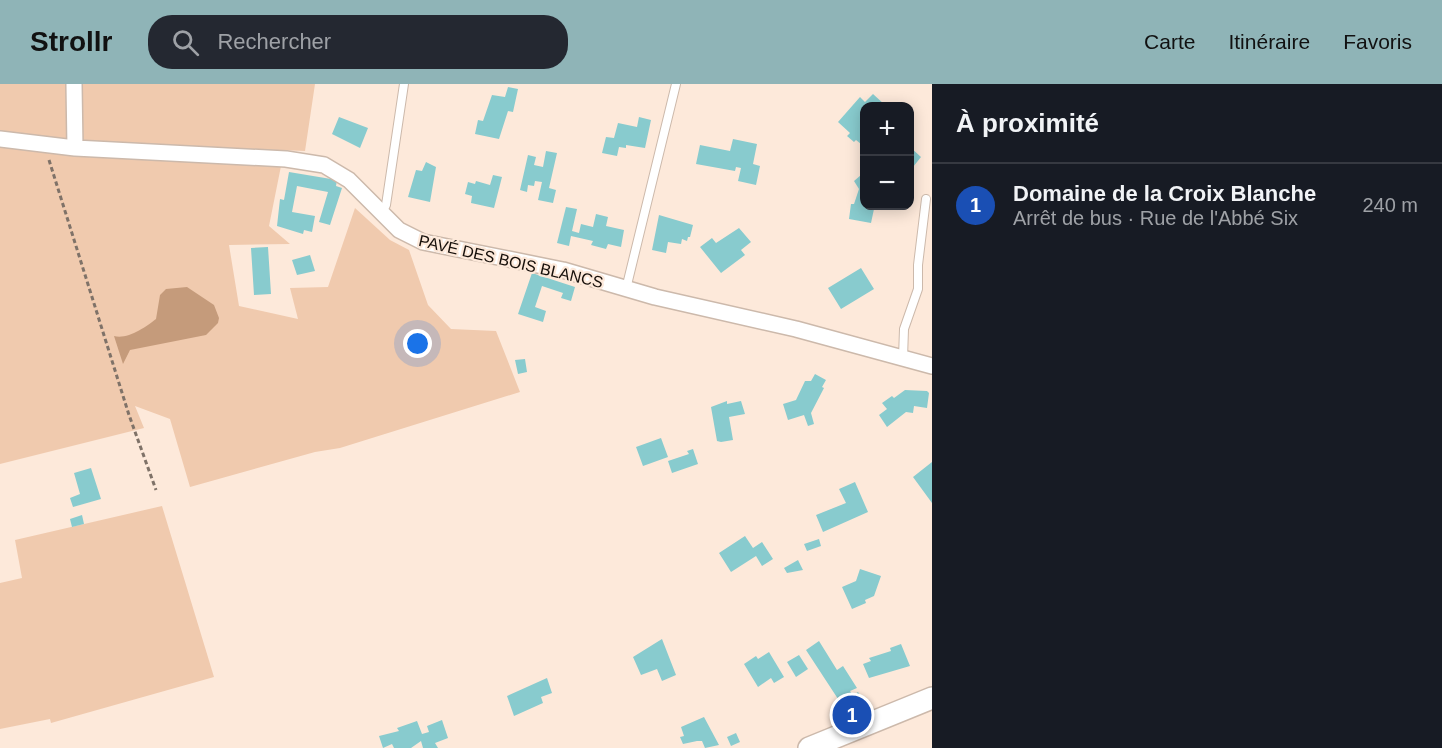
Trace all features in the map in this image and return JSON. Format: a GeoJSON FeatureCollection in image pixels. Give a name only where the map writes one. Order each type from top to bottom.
{"type":"FeatureCollection","features":[{"type":"Feature","properties":{"kind":"main road"},"geometry":{"type":"LineString","coordinates":[[809,748],[932,698]]}},
{"type":"Feature","properties":{"kind":"street"},"geometry":{"type":"LineString","coordinates":[[74,84],[75,148]]}},
{"type":"Feature","properties":{"kind":"street","name":"PAVÉ DES BOIS BLANCS"},"geometry":{"type":"LineString","coordinates":[[0,138],[75,148],[286,159],[314,163],[341,174],[381,214],[407,235],[423,242],[563,270],[626,289],[774,323],[932,366]]}},
{"type":"Feature","properties":{"kind":"lane"},"geometry":{"type":"LineString","coordinates":[[381,214],[386,205],[404,84]]}},
{"type":"Feature","properties":{"kind":"lane"},"geometry":{"type":"LineString","coordinates":[[626,289],[676,84]]}},
{"type":"Feature","properties":{"kind":"lane"},"geometry":{"type":"LineString","coordinates":[[903,358],[904,328],[918,289],[918,265],[927,199]]}},
{"type":"Feature","properties":{"kind":"path"},"geometry":{"type":"LineString","coordinates":[[44,144],[129,415],[156,490]]}},
{"type":"Feature","properties":{"kind":"shaded area"},"geometry":{"type":"Polygon","coordinates":[[[0,84],[315,84],[305,151],[281,150],[281,166],[269,226],[290,244],[229,245],[239,306],[298,319],[290,288],[328,287],[355,208],[390,240],[409,250],[428,305],[451,329],[496,331],[520,392],[340,448],[315,452],[190,487],[170,419],[135,406],[144,428],[0,464],[0,84]]]}},
{"type":"Feature","properties":{"kind":"shaded area"},"geometry":{"type":"Polygon","coordinates":[[[187,287],[214,305],[219,318],[218,323],[206,335],[130,350],[123,364],[114,336],[130,334],[156,319],[160,295],[166,289],[187,287]]]}},
{"type":"Feature","properties":{"kind":"shaded area"},"geometry":{"type":"Polygon","coordinates":[[[162,506],[214,677],[51,723],[50,719],[0,729],[0,583],[22,578],[15,540],[162,506]]]}},
{"type":"Feature","properties":{"kind":"building"},"geometry":{"type":"Polygon","coordinates":[[[508,87],[518,89],[513,112],[508,111],[499,139],[475,134],[478,120],[483,121],[492,95],[505,97],[508,87]]]}},
{"type":"Feature","properties":{"kind":"building"},"geometry":{"type":"Polygon","coordinates":[[[873,94],[882,102],[865,102],[873,94]]]}},
{"type":"Feature","properties":{"kind":"building"},"geometry":{"type":"Polygon","coordinates":[[[860,97],[865,102],[860,102],[860,143],[856,140],[854,142],[847,136],[850,133],[838,122],[860,97]]]}},
{"type":"Feature","properties":{"kind":"building"},"geometry":{"type":"Polygon","coordinates":[[[339,117],[368,128],[360,148],[332,134],[339,117]]]}},
{"type":"Feature","properties":{"kind":"building"},"geometry":{"type":"Polygon","coordinates":[[[639,117],[651,120],[645,148],[626,145],[626,148],[619,147],[617,156],[602,153],[606,137],[614,138],[618,123],[637,127],[639,117]]]}},
{"type":"Feature","properties":{"kind":"building"},"geometry":{"type":"Polygon","coordinates":[[[733,139],[757,144],[753,164],[760,166],[756,185],[738,181],[741,168],[736,167],[735,171],[696,164],[700,145],[730,151],[733,139]]]}},
{"type":"Feature","properties":{"kind":"building"},"geometry":{"type":"Polygon","coordinates":[[[546,151],[557,153],[549,188],[556,190],[553,203],[538,200],[542,182],[535,181],[534,186],[528,185],[527,192],[520,190],[528,155],[536,157],[534,165],[543,167],[546,151]]]}},
{"type":"Feature","properties":{"kind":"building"},"geometry":{"type":"Polygon","coordinates":[[[914,151],[921,157],[914,166],[914,151]]]}},
{"type":"Feature","properties":{"kind":"building"},"geometry":{"type":"Polygon","coordinates":[[[426,162],[436,167],[430,202],[408,197],[416,170],[422,171],[426,162]]]}},
{"type":"Feature","properties":{"kind":"building"},"geometry":{"type":"Polygon","coordinates":[[[289,172],[337,180],[336,186],[342,188],[330,225],[319,222],[328,192],[297,186],[292,212],[315,216],[312,232],[304,230],[303,234],[277,226],[280,199],[284,200],[289,172]]]}},
{"type":"Feature","properties":{"kind":"building"},"geometry":{"type":"Polygon","coordinates":[[[493,175],[502,177],[494,208],[471,203],[472,196],[465,194],[468,182],[475,184],[476,181],[490,185],[493,175]]]}},
{"type":"Feature","properties":{"kind":"building"},"geometry":{"type":"Polygon","coordinates":[[[860,176],[860,210],[874,210],[871,223],[849,219],[851,204],[854,204],[859,189],[854,181],[860,176]]]}},
{"type":"Feature","properties":{"kind":"building"},"geometry":{"type":"Polygon","coordinates":[[[566,207],[577,209],[572,231],[579,233],[581,224],[593,227],[596,214],[608,217],[606,226],[624,230],[621,247],[608,244],[606,249],[591,245],[593,241],[571,236],[569,246],[557,243],[566,207]]]}},
{"type":"Feature","properties":{"kind":"building"},"geometry":{"type":"Polygon","coordinates":[[[659,215],[693,225],[687,241],[682,239],[681,244],[668,242],[666,253],[652,250],[659,215]]]}},
{"type":"Feature","properties":{"kind":"building"},"geometry":{"type":"Polygon","coordinates":[[[739,228],[751,242],[741,250],[745,255],[721,273],[700,247],[712,238],[716,243],[739,228]]]}},
{"type":"Feature","properties":{"kind":"building"},"geometry":{"type":"Polygon","coordinates":[[[268,247],[271,294],[254,295],[251,248],[268,247]]]}},
{"type":"Feature","properties":{"kind":"building"},"geometry":{"type":"Polygon","coordinates":[[[310,255],[315,271],[297,275],[292,260],[310,255]]]}},
{"type":"Feature","properties":{"kind":"building"},"geometry":{"type":"Polygon","coordinates":[[[861,268],[874,289],[841,309],[828,288],[861,268]]]}},
{"type":"Feature","properties":{"kind":"building"},"geometry":{"type":"Polygon","coordinates":[[[532,273],[575,287],[571,301],[561,298],[563,293],[542,286],[535,307],[546,311],[543,322],[518,314],[532,273]]]}},
{"type":"Feature","properties":{"kind":"building"},"geometry":{"type":"Polygon","coordinates":[[[525,359],[527,372],[518,374],[515,360],[525,359]]]}},
{"type":"Feature","properties":{"kind":"building"},"geometry":{"type":"Polygon","coordinates":[[[815,374],[826,380],[811,413],[814,424],[808,426],[804,415],[788,420],[783,404],[796,400],[805,381],[811,381],[815,374]]]}},
{"type":"Feature","properties":{"kind":"building"},"geometry":{"type":"Polygon","coordinates":[[[905,390],[927,391],[929,393],[927,408],[914,406],[913,413],[906,412],[887,427],[879,415],[887,409],[882,403],[905,390]]]}},
{"type":"Feature","properties":{"kind":"building"},"geometry":{"type":"Polygon","coordinates":[[[727,401],[727,404],[741,401],[745,414],[729,417],[733,440],[721,442],[717,441],[711,407],[727,401]]]}},
{"type":"Feature","properties":{"kind":"building"},"geometry":{"type":"Polygon","coordinates":[[[661,438],[668,457],[643,466],[636,447],[661,438]]]}},
{"type":"Feature","properties":{"kind":"building"},"geometry":{"type":"Polygon","coordinates":[[[693,449],[698,464],[672,473],[668,461],[689,454],[687,451],[693,449]]]}},
{"type":"Feature","properties":{"kind":"building"},"geometry":{"type":"Polygon","coordinates":[[[932,462],[932,503],[913,477],[932,462]]]}},
{"type":"Feature","properties":{"kind":"building"},"geometry":{"type":"Polygon","coordinates":[[[91,468],[101,499],[73,507],[70,498],[80,494],[74,473],[91,468]]]}},
{"type":"Feature","properties":{"kind":"building"},"geometry":{"type":"Polygon","coordinates":[[[855,482],[868,512],[823,532],[816,515],[846,503],[839,489],[855,482]]]}},
{"type":"Feature","properties":{"kind":"building"},"geometry":{"type":"Polygon","coordinates":[[[82,515],[84,524],[72,527],[70,519],[82,515]]]}},
{"type":"Feature","properties":{"kind":"building"},"geometry":{"type":"Polygon","coordinates":[[[745,536],[753,548],[762,542],[773,559],[762,566],[756,556],[731,572],[719,553],[745,536]]]}},
{"type":"Feature","properties":{"kind":"building"},"geometry":{"type":"Polygon","coordinates":[[[819,539],[821,546],[807,551],[804,544],[819,539]]]}},
{"type":"Feature","properties":{"kind":"building"},"geometry":{"type":"Polygon","coordinates":[[[798,560],[803,570],[787,573],[784,568],[798,560]]]}},
{"type":"Feature","properties":{"kind":"building"},"geometry":{"type":"Polygon","coordinates":[[[860,569],[881,576],[874,596],[865,600],[866,603],[852,609],[842,587],[856,581],[860,569]]]}},
{"type":"Feature","properties":{"kind":"building"},"geometry":{"type":"Polygon","coordinates":[[[662,639],[676,675],[662,681],[657,669],[641,675],[633,657],[662,639]]]}},
{"type":"Feature","properties":{"kind":"building"},"geometry":{"type":"Polygon","coordinates":[[[819,641],[837,670],[843,666],[857,688],[850,691],[852,694],[840,702],[806,650],[819,641]]]}},
{"type":"Feature","properties":{"kind":"building"},"geometry":{"type":"Polygon","coordinates":[[[901,644],[910,666],[869,678],[863,664],[871,661],[869,658],[891,651],[890,648],[901,644]]]}},
{"type":"Feature","properties":{"kind":"building"},"geometry":{"type":"Polygon","coordinates":[[[769,652],[784,677],[774,683],[771,678],[758,687],[744,664],[756,656],[758,659],[769,652]]]}},
{"type":"Feature","properties":{"kind":"building"},"geometry":{"type":"Polygon","coordinates":[[[799,655],[808,669],[796,677],[787,662],[799,655]]]}},
{"type":"Feature","properties":{"kind":"building"},"geometry":{"type":"Polygon","coordinates":[[[547,678],[552,693],[541,697],[543,703],[514,716],[507,696],[547,678]]]}},
{"type":"Feature","properties":{"kind":"building"},"geometry":{"type":"Polygon","coordinates":[[[858,692],[863,701],[852,709],[846,700],[858,692]]]}},
{"type":"Feature","properties":{"kind":"building"},"geometry":{"type":"Polygon","coordinates":[[[704,717],[719,745],[705,748],[702,741],[683,744],[680,737],[684,736],[681,727],[704,717]]]}},
{"type":"Feature","properties":{"kind":"building"},"geometry":{"type":"Polygon","coordinates":[[[442,720],[448,738],[435,743],[438,748],[423,748],[421,741],[411,748],[394,748],[392,744],[383,748],[379,736],[399,731],[397,728],[417,721],[422,734],[429,732],[427,726],[442,720]]]}},
{"type":"Feature","properties":{"kind":"building"},"geometry":{"type":"Polygon","coordinates":[[[736,733],[740,742],[731,746],[727,737],[736,733]]]}},
{"type":"Feature","properties":{"kind":"place","name":"Domaine de la Croix Blanche"},"geometry":{"type":"Point","coordinates":[852,715]}}]}
